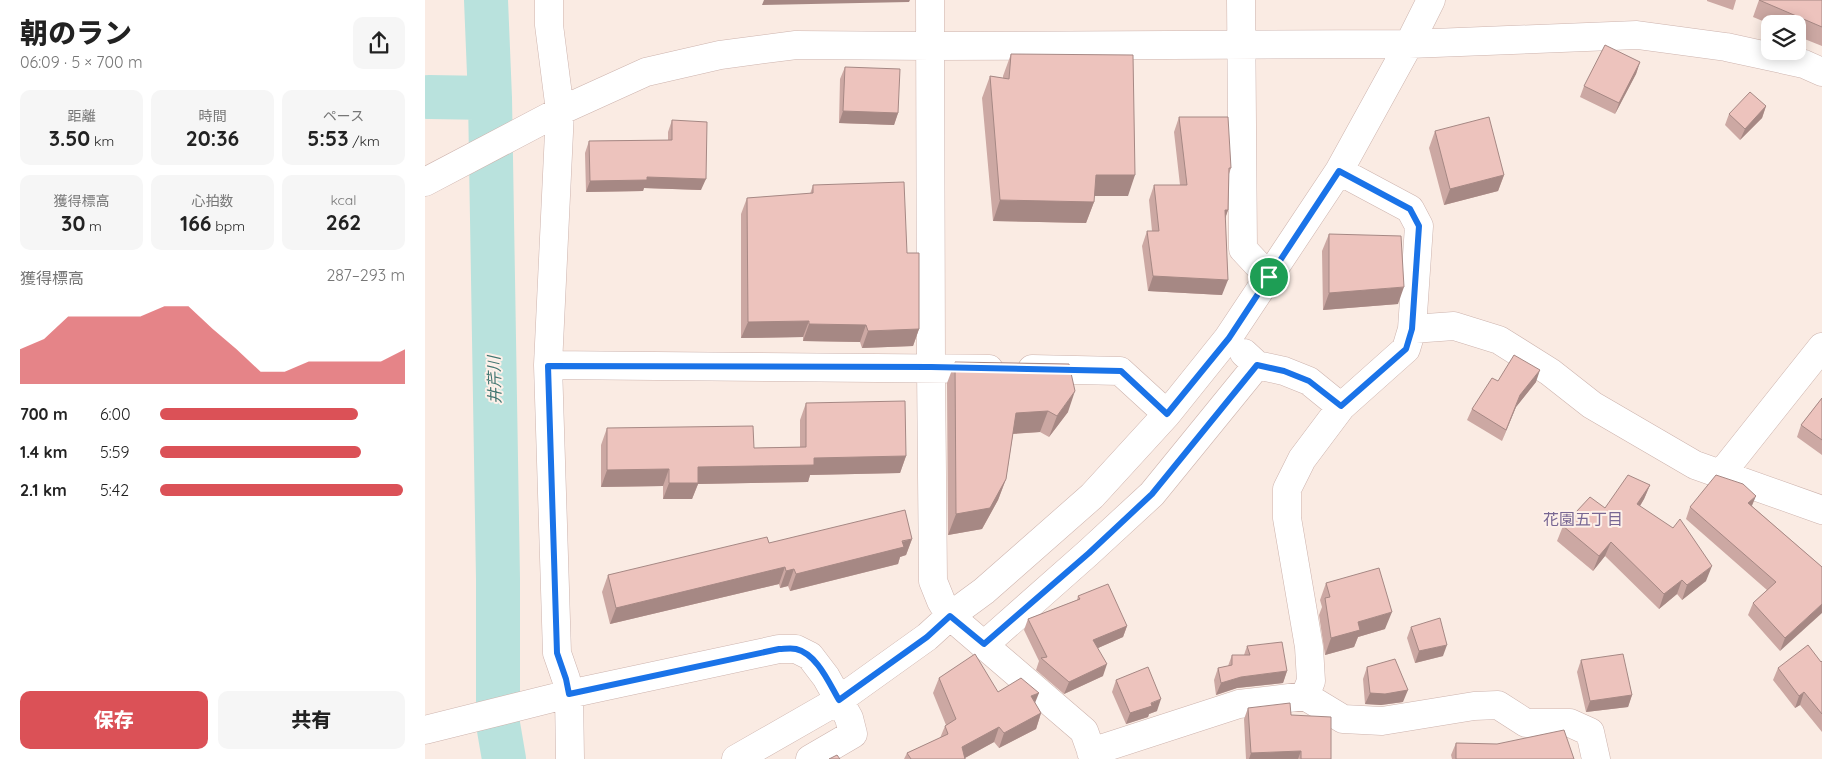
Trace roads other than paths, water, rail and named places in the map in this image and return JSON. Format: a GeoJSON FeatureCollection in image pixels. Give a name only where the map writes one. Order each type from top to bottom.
{"type":"FeatureCollection","features":[{"type":"Feature","properties":{"kind":"street"},"geometry":{"type":"LineString","coordinates":[[549,0],[554,114],[548,366],[557,653],[566,679],[562,696],[570,759]]}},
{"type":"Feature","properties":{"kind":"street"},"geometry":{"type":"LineString","coordinates":[[931,0],[933,582],[941,602],[950,616],[1084,731],[1093,756],[1239,704],[1305,696],[1343,719],[1382,721],[1474,706],[1498,705],[1526,722],[1570,723],[1591,732],[1596,759]]}},
{"type":"Feature","properties":{"kind":"street"},"geometry":{"type":"LineString","coordinates":[[1241,0],[1243,249],[1269,277]]}},
{"type":"Feature","properties":{"kind":"street"},"geometry":{"type":"LineString","coordinates":[[736,759],[839,700],[927,637],[950,616],[984,591],[1092,496],[1167,414],[1229,338],[1339,171],[1431,0]]}},
{"type":"Feature","properties":{"kind":"street"},"geometry":{"type":"LineString","coordinates":[[430,179],[554,114],[646,72],[720,55],[796,45],[1409,44],[1637,35],[1726,47],[1804,64],[1822,72]]}},
{"type":"Feature","properties":{"kind":"street"},"geometry":{"type":"LineString","coordinates":[[1305,696],[1311,681],[1309,647],[1287,518],[1287,489],[1302,459],[1341,406],[1406,349],[1412,329],[1419,226],[1410,209],[1339,171]]}},
{"type":"Feature","properties":{"kind":"street"},"geometry":{"type":"LineString","coordinates":[[1412,329],[1454,326],[1499,340],[1550,372],[1592,404],[1624,425],[1695,465],[1822,510]]}},
{"type":"Feature","properties":{"kind":"street"},"geometry":{"type":"LineString","coordinates":[[1229,338],[1257,365],[1284,371],[1309,381],[1341,406]]}},
{"type":"Feature","properties":{"kind":"street"},"geometry":{"type":"LineString","coordinates":[[1721,474],[1822,347]]}},
{"type":"Feature","properties":{"kind":"street"},"geometry":{"type":"LineString","coordinates":[[984,644],[1089,553],[1152,494],[1257,365]]}},
{"type":"Feature","properties":{"kind":"street"},"geometry":{"type":"LineString","coordinates":[[548,366],[931,367],[1121,371],[1167,414]]}},
{"type":"Feature","properties":{"kind":"street"},"geometry":{"type":"LineString","coordinates":[[432,728],[562,696],[779,649],[796,649],[810,656],[826,677],[849,718],[853,734],[810,759]]}},
{"type":"Feature","properties":{"kind":"waterway","name":"井芹川"},"geometry":{"type":"LineString","coordinates":[[486,0],[490,98],[498,579],[498,724],[504,759]]}},
{"type":"Feature","properties":{"kind":"waterway"},"geometry":{"type":"LineString","coordinates":[[429,97],[490,98]]}},
{"type":"Feature","properties":{"kind":"district","name":"花園五丁目"},"geometry":{"type":"Point","coordinates":[1583,519]}}]}
